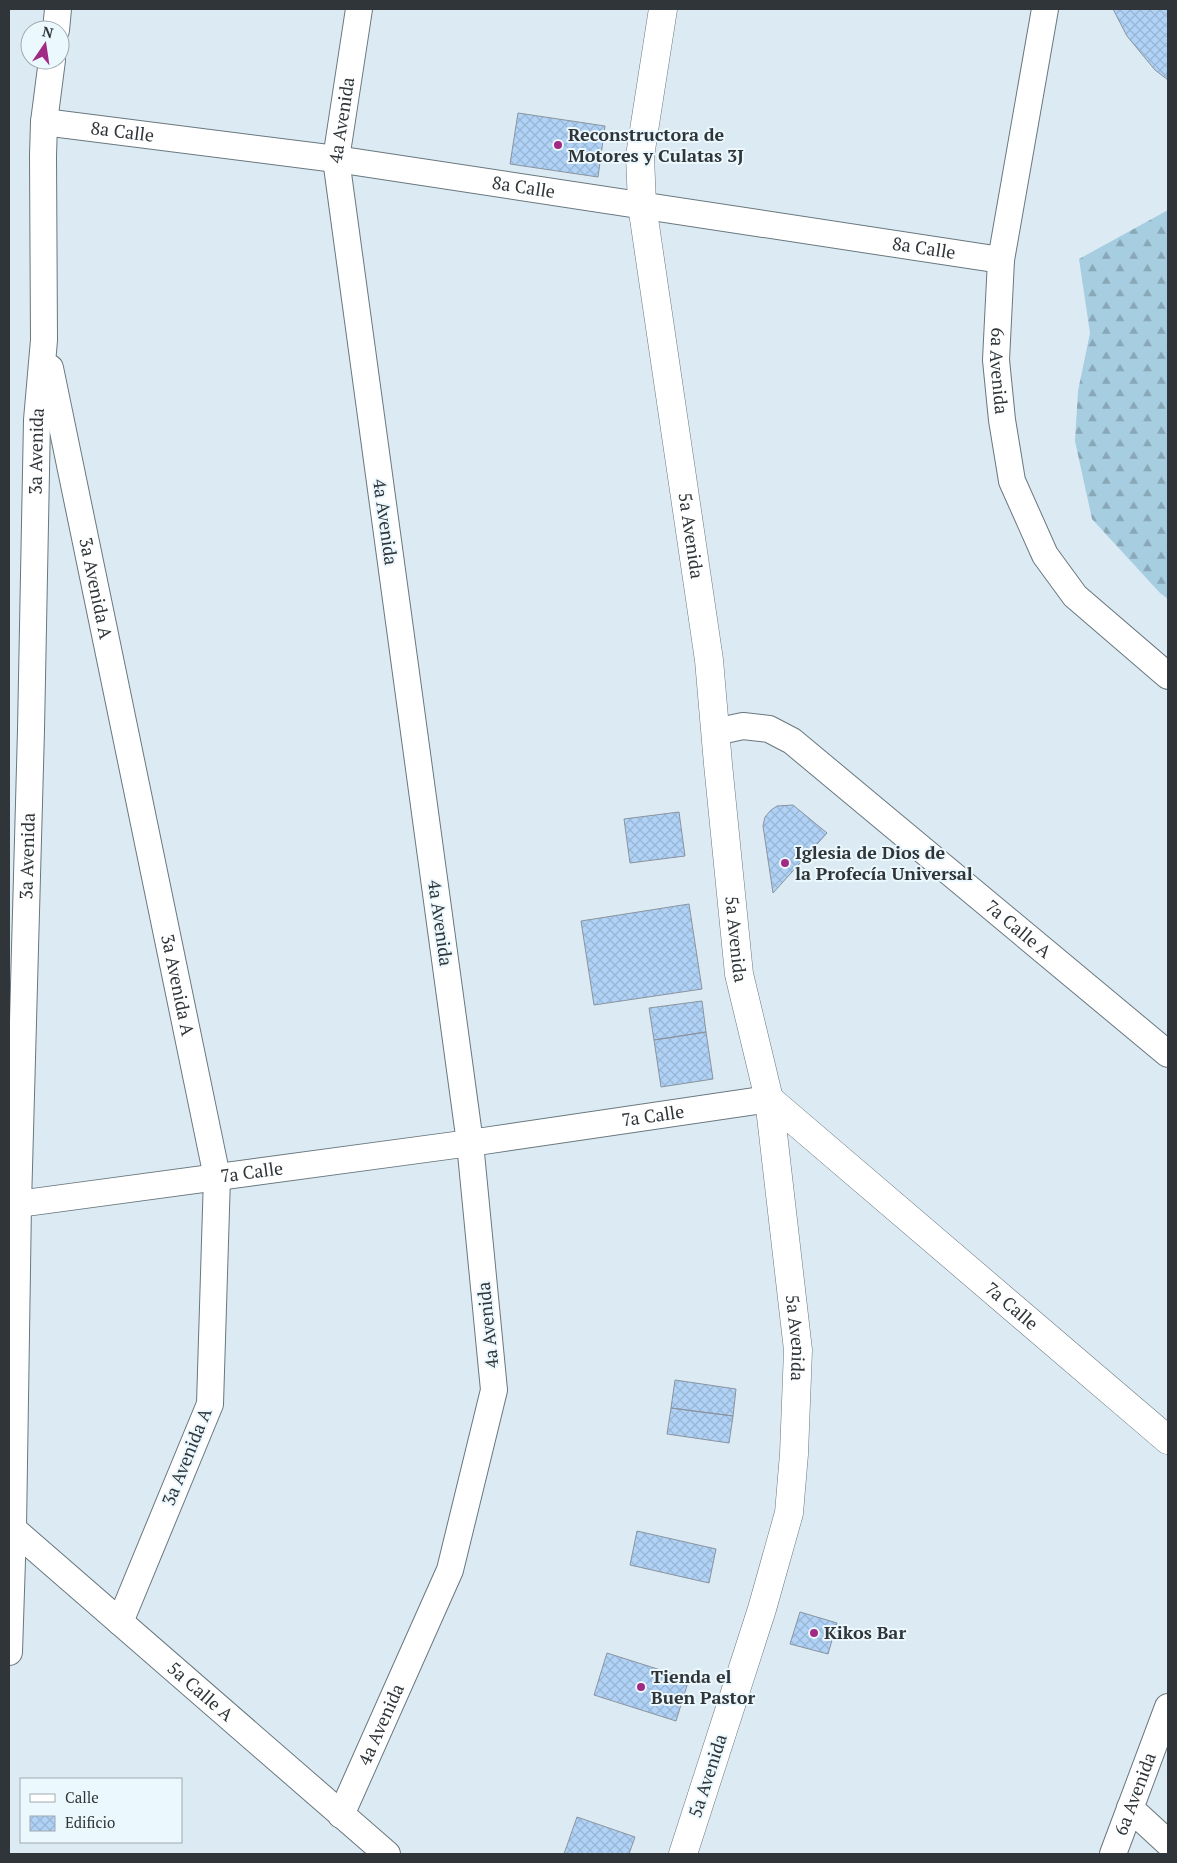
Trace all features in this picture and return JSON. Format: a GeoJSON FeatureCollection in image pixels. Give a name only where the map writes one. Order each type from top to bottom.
{"type":"FeatureCollection","features":[{"type":"Feature","properties":{"kind":"main road","name":"5a Avenida"},"geometry":{"type":"LineString","coordinates":[[663,9],[640,156],[642,205],[709,660],[739,974],[768,1099],[798,1350],[794,1454],[789,1513],[762,1609],[683,1854]]}},
{"type":"Feature","properties":{"kind":"main road","name":"7a Calle"},"geometry":{"type":"LineString","coordinates":[[768,1099],[1168,1440]]}},
{"type":"Feature","properties":{"kind":"street","name":"4a Avenida"},"geometry":{"type":"LineString","coordinates":[[341,1815],[450,1570],[494,1390],[470,1143],[336,159],[359,9]]}},
{"type":"Feature","properties":{"kind":"street","name":"6a Avenida"},"geometry":{"type":"LineString","coordinates":[[1045,9],[1002,260],[996,360],[1002,420],[1012,481],[1045,555],[1075,596],[1168,676]]}},
{"type":"Feature","properties":{"kind":"street","name":"3a Avenida"},"geometry":{"type":"LineString","coordinates":[[9,1652],[13,1529],[18,1204],[20,729],[37,420],[44,340],[44,122],[51,70]]}},
{"type":"Feature","properties":{"kind":"street","name":"8a Calle"},"geometry":{"type":"LineString","coordinates":[[44,122],[336,159],[1002,260]]}},
{"type":"Feature","properties":{"kind":"street","name":"3a Avenida A"},"geometry":{"type":"LineString","coordinates":[[44,340],[217,1177],[210,1404],[120,1622]]}},
{"type":"Feature","properties":{"kind":"street","name":"7a Calle A"},"geometry":{"type":"LineString","coordinates":[[715,732],[743,726],[769,729],[792,741],[1168,1054]]}},
{"type":"Feature","properties":{"kind":"street","name":"7a Calle"},"geometry":{"type":"LineString","coordinates":[[18,1204],[470,1143],[768,1099]]}},
{"type":"Feature","properties":{"kind":"street","name":"5a Calle A"},"geometry":{"type":"LineString","coordinates":[[13,1529],[387,1854]]}},
{"type":"Feature","properties":{"kind":"street","name":"6a Avenida"},"geometry":{"type":"LineString","coordinates":[[1113,1854],[1168,1706]]}},
{"type":"Feature","properties":{"kind":"street"},"geometry":{"type":"LineString","coordinates":[[1130,1808],[1168,1842]]}},
{"type":"Feature","properties":{"kind":"green space"},"geometry":{"type":"Polygon","coordinates":[[[1168,210],[1168,599],[1160,593],[1092,519],[1075,441],[1078,391],[1090,333],[1079,259],[1168,210]]]}},
{"type":"Feature","properties":{"kind":"building"},"geometry":{"type":"Polygon","coordinates":[[[1113,9],[1168,9],[1168,80],[1155,70],[1127,36],[1113,9]]]}},
{"type":"Feature","properties":{"kind":"building","name":"Reconstructora de Motores y Culatas 3J"},"geometry":{"type":"Polygon","coordinates":[[[518,113],[605,126],[598,177],[510,164],[518,113]]]}},
{"type":"Feature","properties":{"kind":"building","name":"Iglesia de Dios de la Profecía Universal"},"geometry":{"type":"Polygon","coordinates":[[[793,805],[827,833],[773,893],[763,826],[765,817],[777,806],[793,805]]]}},
{"type":"Feature","properties":{"kind":"building"},"geometry":{"type":"Polygon","coordinates":[[[679,812],[685,856],[630,863],[624,819],[679,812]]]}},
{"type":"Feature","properties":{"kind":"building"},"geometry":{"type":"Polygon","coordinates":[[[689,904],[702,989],[594,1005],[581,921],[689,904]]]}},
{"type":"Feature","properties":{"kind":"building"},"geometry":{"type":"Polygon","coordinates":[[[702,1001],[706,1032],[654,1040],[649,1008],[702,1001]]]}},
{"type":"Feature","properties":{"kind":"building"},"geometry":{"type":"Polygon","coordinates":[[[706,1032],[713,1079],[661,1087],[654,1040],[706,1032]]]}},
{"type":"Feature","properties":{"kind":"building"},"geometry":{"type":"Polygon","coordinates":[[[675,1380],[736,1389],[733,1416],[671,1408],[675,1380]]]}},
{"type":"Feature","properties":{"kind":"building"},"geometry":{"type":"Polygon","coordinates":[[[671,1408],[733,1416],[729,1443],[667,1434],[671,1408]]]}},
{"type":"Feature","properties":{"kind":"building"},"geometry":{"type":"Polygon","coordinates":[[[637,1531],[716,1549],[709,1583],[630,1565],[637,1531]]]}},
{"type":"Feature","properties":{"kind":"building","name":"Kikos Bar"},"geometry":{"type":"Polygon","coordinates":[[[800,1612],[837,1623],[828,1654],[790,1644],[800,1612]]]}},
{"type":"Feature","properties":{"kind":"building","name":"Tienda el Buen Pastor"},"geometry":{"type":"Polygon","coordinates":[[[607,1653],[689,1679],[676,1721],[594,1695],[607,1653]]]}},
{"type":"Feature","properties":{"kind":"building"},"geometry":{"type":"Polygon","coordinates":[[[577,1817],[635,1837],[629,1854],[564,1854],[577,1817]]]}},
{"type":"Feature","properties":{"kind":"place","name":"Reconstructora de Motores y Culatas 3J"},"geometry":{"type":"Point","coordinates":[558,145]}},
{"type":"Feature","properties":{"kind":"place","name":"Iglesia de Dios de la Profecía Universal"},"geometry":{"type":"Point","coordinates":[785,863]}},
{"type":"Feature","properties":{"kind":"place","name":"Kikos Bar"},"geometry":{"type":"Point","coordinates":[814,1633]}},
{"type":"Feature","properties":{"kind":"place","name":"Tienda el Buen Pastor"},"geometry":{"type":"Point","coordinates":[641,1687]}}]}
